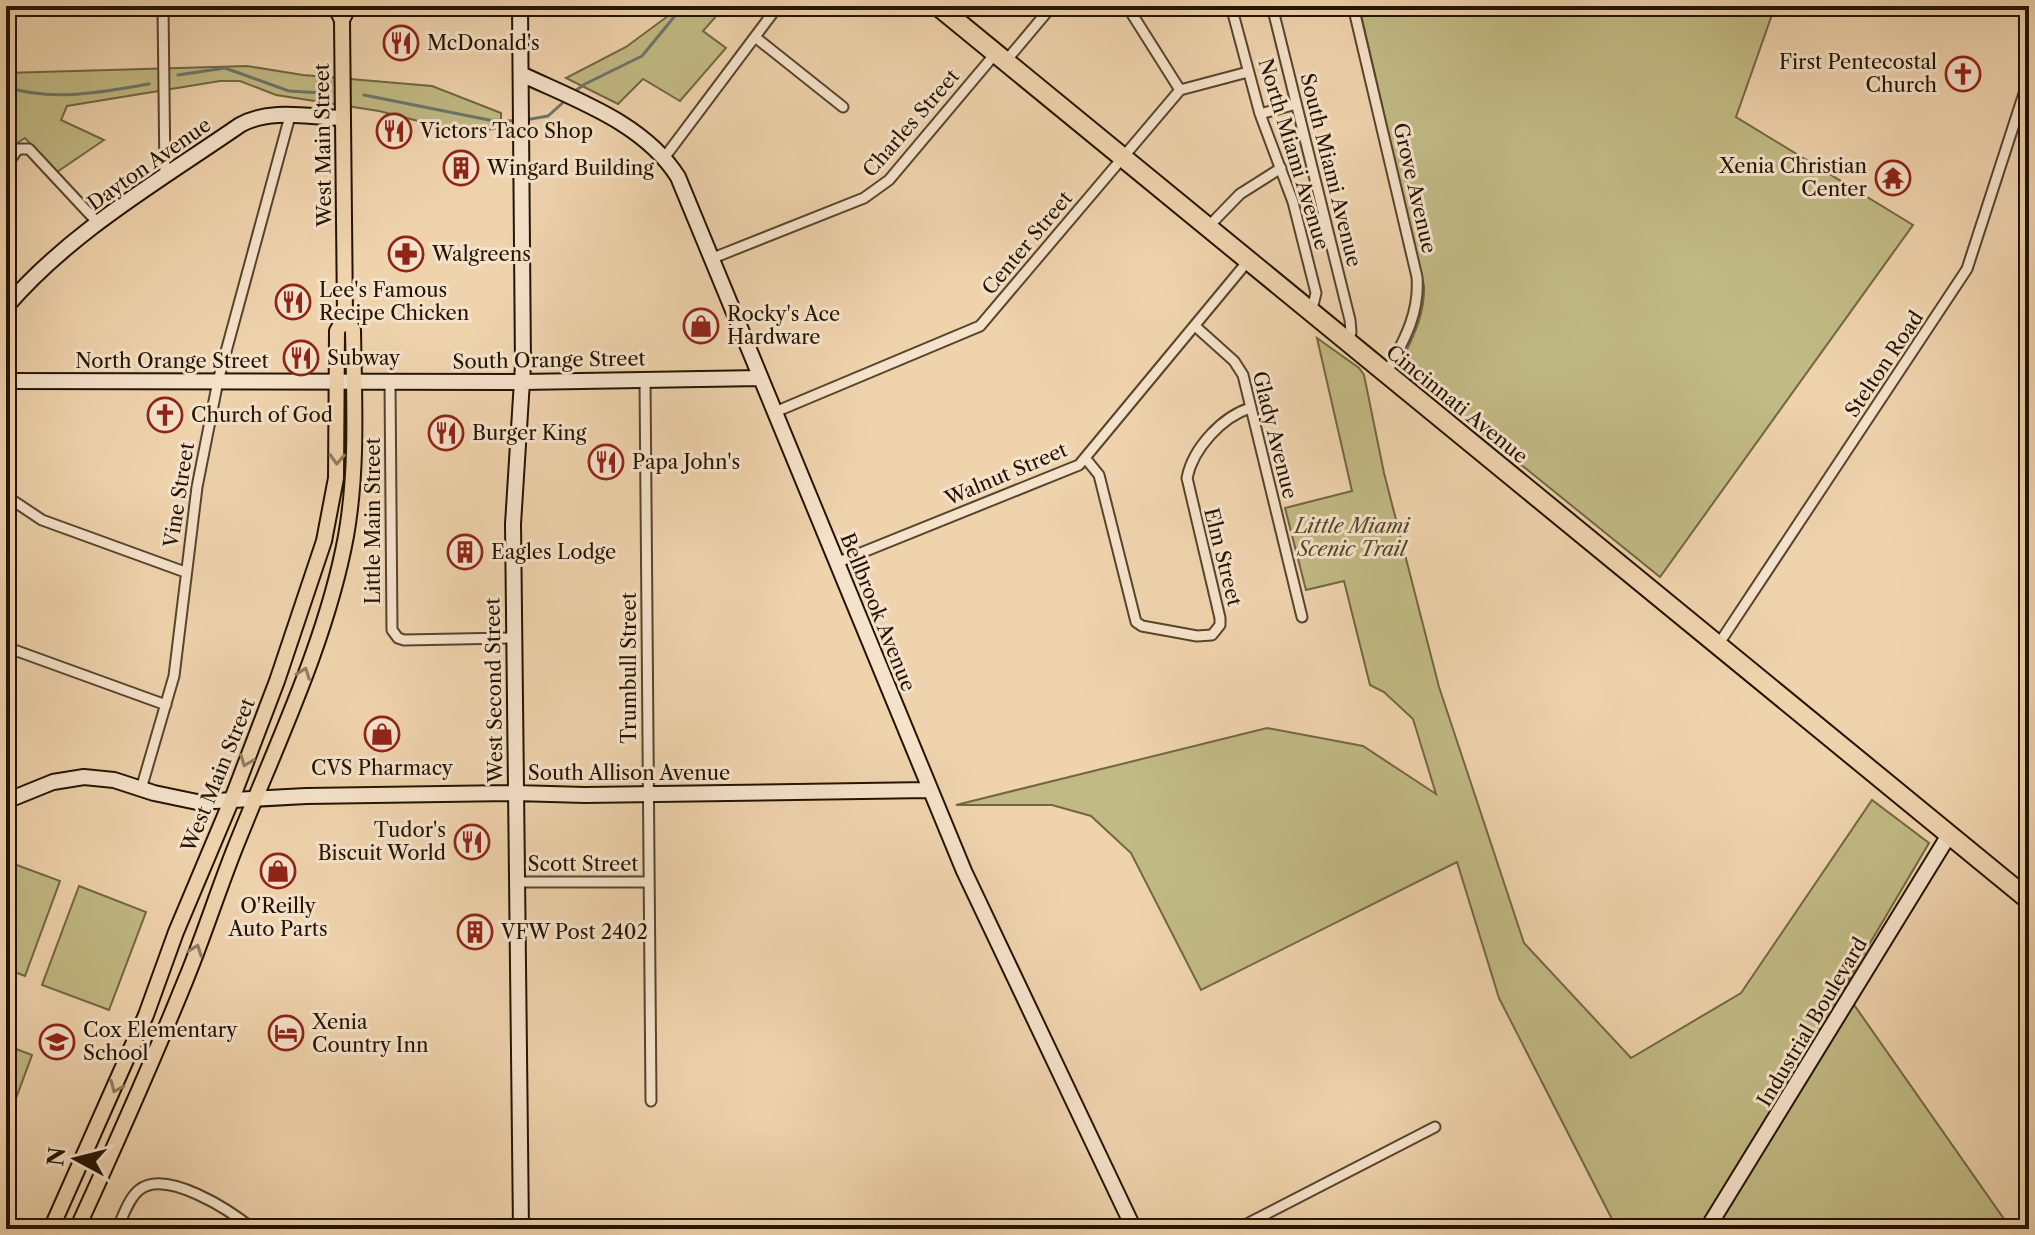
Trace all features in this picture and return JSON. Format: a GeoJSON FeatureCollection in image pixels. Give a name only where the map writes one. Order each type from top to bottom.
{"type":"FeatureCollection","features":[{"type":"Feature","properties":{"kind":"highway","name":"Cincinnati Avenue"},"geometry":{"type":"LineString","coordinates":[[938,6],[2029,900]]}},
{"type":"Feature","properties":{"kind":"highway","name":"Cincinnati Avenue"},"geometry":{"type":"LineString","coordinates":[[1949,835],[2029,887]]}},
{"type":"Feature","properties":{"kind":"main road","name":"West Main Street"},"geometry":{"type":"LineString","coordinates":[[335,6],[342,20]]}},
{"type":"Feature","properties":{"kind":"main road","name":"West Main Street"},"geometry":{"type":"LineString","coordinates":[[51,1229],[146,1015],[176,932],[232,799],[277,681],[328,526],[336,466],[337,331],[345,317],[342,20],[349,6]]}},
{"type":"Feature","properties":{"kind":"main road","name":"West Main Street"},"geometry":{"type":"LineString","coordinates":[[77,1229],[154,1055],[313,648],[342,556],[354,475],[353,330],[345,317]]}},
{"type":"Feature","properties":{"kind":"street"},"geometry":{"type":"LineString","coordinates":[[163,6],[165,177]]}},
{"type":"Feature","properties":{"kind":"street","name":"West Second Street"},"geometry":{"type":"LineString","coordinates":[[520,6],[522,382],[513,519],[521,1229]]}},
{"type":"Feature","properties":{"kind":"street"},"geometry":{"type":"LineString","coordinates":[[664,158],[778,6]]}},
{"type":"Feature","properties":{"kind":"street","name":"Charles Street"},"geometry":{"type":"LineString","coordinates":[[713,258],[878,190],[1052,6]]}},
{"type":"Feature","properties":{"kind":"street"},"geometry":{"type":"LineString","coordinates":[[1127,6],[1180,90],[1248,72]]}},
{"type":"Feature","properties":{"kind":"street","name":"North Miami Avenue"},"geometry":{"type":"LineString","coordinates":[[1231,6],[1260,114],[1293,202],[1316,293],[1311,313]]}},
{"type":"Feature","properties":{"kind":"street","name":"South Miami Avenue"},"geometry":{"type":"LineString","coordinates":[[1272,6],[1350,320],[1348,343]]}},
{"type":"Feature","properties":{"kind":"street","name":"Grove Avenue"},"geometry":{"type":"LineString","coordinates":[[1353,6],[1417,277],[1413,321],[1386,374]]}},
{"type":"Feature","properties":{"kind":"street"},"geometry":{"type":"LineString","coordinates":[[755,37],[843,107]]}},
{"type":"Feature","properties":{"kind":"street","name":"Bellbrook Avenue"},"geometry":{"type":"LineString","coordinates":[[521,74],[620,122],[664,158],[682,184],[964,871],[1134,1229]]}},
{"type":"Feature","properties":{"kind":"street","name":"Stelton Road"},"geometry":{"type":"LineString","coordinates":[[1718,645],[1967,269],[2029,78]]}},
{"type":"Feature","properties":{"kind":"street","name":"Center Street"},"geometry":{"type":"LineString","coordinates":[[775,412],[980,326],[1180,90]]}},
{"type":"Feature","properties":{"kind":"street"},"geometry":{"type":"LineString","coordinates":[[1260,114],[1296,104]]}},
{"type":"Feature","properties":{"kind":"street","name":"Dayton Avenue"},"geometry":{"type":"LineString","coordinates":[[6,307],[33,279],[98,223],[245,122],[266,116],[342,118]]}},
{"type":"Feature","properties":{"kind":"street","name":"Vine Street"},"geometry":{"type":"LineString","coordinates":[[141,789],[174,676],[197,487],[218,381],[290,116]]}},
{"type":"Feature","properties":{"kind":"street"},"geometry":{"type":"LineString","coordinates":[[6,166],[21,147],[29,149],[98,223]]}},
{"type":"Feature","properties":{"kind":"street"},"geometry":{"type":"LineString","coordinates":[[1207,228],[1240,194],[1281,168]]}},
{"type":"Feature","properties":{"kind":"street","name":"Walnut Street"},"geometry":{"type":"LineString","coordinates":[[836,563],[1073,468],[1086,459],[1248,261]]}},
{"type":"Feature","properties":{"kind":"street","name":"Glady Avenue"},"geometry":{"type":"LineString","coordinates":[[1195,326],[1239,366],[1302,617]]}},
{"type":"Feature","properties":{"kind":"street","name":"South Orange Street"},"geometry":{"type":"LineString","coordinates":[[337,381],[761,378]]}},
{"type":"Feature","properties":{"kind":"street","name":"Trumbull Street"},"geometry":{"type":"LineString","coordinates":[[645,379],[651,1101]]}},
{"type":"Feature","properties":{"kind":"street","name":"North Orange Street"},"geometry":{"type":"LineString","coordinates":[[6,381],[337,381]]}},
{"type":"Feature","properties":{"kind":"street","name":"Little Main Street"},"geometry":{"type":"LineString","coordinates":[[390,382],[392,630],[404,640],[514,638]]}},
{"type":"Feature","properties":{"kind":"street","name":"Elm Street"},"geometry":{"type":"LineString","coordinates":[[1086,459],[1099,475],[1136,622],[1142,626],[1187,634],[1212,635],[1220,625],[1220,618],[1187,478],[1193,460],[1214,432],[1234,415],[1250,408]]}},
{"type":"Feature","properties":{"kind":"street"},"geometry":{"type":"LineString","coordinates":[[6,496],[42,520],[185,572]]}},
{"type":"Feature","properties":{"kind":"street"},"geometry":{"type":"LineString","coordinates":[[6,647],[166,705]]}},
{"type":"Feature","properties":{"kind":"street","name":"South Allison Avenue"},"geometry":{"type":"LineString","coordinates":[[6,801],[69,778],[105,778],[186,801],[212,802],[254,798],[515,793],[929,790]]}},
{"type":"Feature","properties":{"kind":"street","name":"Industrial Boulevard"},"geometry":{"type":"LineString","coordinates":[[1707,1229],[1949,835]]}},
{"type":"Feature","properties":{"kind":"street","name":"Scott Street"},"geometry":{"type":"LineString","coordinates":[[517,882],[649,882]]}},
{"type":"Feature","properties":{"kind":"street"},"geometry":{"type":"LineString","coordinates":[[1237,1229],[1435,1127]]}},
{"type":"Feature","properties":{"kind":"street"},"geometry":{"type":"LineString","coordinates":[[117,1229],[135,1193],[149,1184],[161,1183],[216,1204],[253,1229]]}},
{"type":"Feature","properties":{"kind":"green space"},"geometry":{"type":"Polygon","coordinates":[[[670,6],[725,6],[703,31],[726,48],[680,101],[643,79],[618,104],[566,78],[626,47],[668,16],[670,6]]]}},
{"type":"Feature","properties":{"kind":"green space"},"geometry":{"type":"Polygon","coordinates":[[[1359,6],[1775,6],[1736,117],[1913,225],[1660,577],[1399,366],[1420,317],[1424,286],[1359,6]]]}},
{"type":"Feature","properties":{"kind":"green space"},"geometry":{"type":"Polygon","coordinates":[[[247,66],[303,75],[432,86],[501,113],[501,128],[465,133],[379,111],[276,95],[240,81],[220,81],[67,106],[61,120],[104,140],[57,172],[25,138],[6,150],[6,73],[247,66]]]}},
{"type":"Feature","properties":{"kind":"green space","name":"Little Miami Scenic Trail"},"geometry":{"type":"Polygon","coordinates":[[[1317,338],[1359,368],[1364,375],[1384,473],[1439,687],[1524,943],[1631,1058],[1741,993],[1872,800],[1929,843],[1843,989],[2011,1229],[1617,1229],[1499,998],[1457,862],[1201,990],[1131,853],[1091,816],[1052,805],[956,805],[1267,728],[1363,746],[1436,794],[1413,719],[1384,692],[1370,685],[1344,581],[1306,590],[1285,508],[1352,491],[1317,338]]]}},
{"type":"Feature","properties":{"kind":"green space"},"geometry":{"type":"Polygon","coordinates":[[[6,861],[60,881],[25,976],[6,969],[6,861]]]}},
{"type":"Feature","properties":{"kind":"green space"},"geometry":{"type":"Polygon","coordinates":[[[79,886],[146,912],[109,1010],[42,985],[79,886]]]}},
{"type":"Feature","properties":{"kind":"green space"},"geometry":{"type":"Polygon","coordinates":[[[6,1045],[32,1055],[8,1120],[6,1120],[6,1045]]]}},
{"type":"Feature","properties":{"kind":"waterway"},"geometry":{"type":"LineString","coordinates":[[575,91],[642,56],[683,6]]}},
{"type":"Feature","properties":{"kind":"waterway"},"geometry":{"type":"LineString","coordinates":[[178,75],[225,68],[289,91],[321,93]]}},
{"type":"Feature","properties":{"kind":"waterway"},"geometry":{"type":"LineString","coordinates":[[6,87],[60,95],[149,84]]}},
{"type":"Feature","properties":{"kind":"waterway"},"geometry":{"type":"LineString","coordinates":[[364,95],[489,120],[518,121]]}},
{"type":"Feature","properties":{"kind":"waterway"},"geometry":{"type":"LineString","coordinates":[[525,120],[548,116],[567,99]]}},
{"type":"Feature","properties":{"kind":"place","name":"McDonald's"},"geometry":{"type":"Point","coordinates":[401,43]}},
{"type":"Feature","properties":{"kind":"place","name":"First Pentecostal Church"},"geometry":{"type":"Point","coordinates":[1963,74]}},
{"type":"Feature","properties":{"kind":"place","name":"Victors Taco Shop"},"geometry":{"type":"Point","coordinates":[394,131]}},
{"type":"Feature","properties":{"kind":"place","name":"Wingard Building"},"geometry":{"type":"Point","coordinates":[461,168]}},
{"type":"Feature","properties":{"kind":"place","name":"Xenia Christian Center"},"geometry":{"type":"Point","coordinates":[1893,178]}},
{"type":"Feature","properties":{"kind":"place","name":"Walgreens"},"geometry":{"type":"Point","coordinates":[406,254]}},
{"type":"Feature","properties":{"kind":"place","name":"Lee's Famous Recipe Chicken"},"geometry":{"type":"Point","coordinates":[293,302]}},
{"type":"Feature","properties":{"kind":"place","name":"Rocky's Ace Hardware"},"geometry":{"type":"Point","coordinates":[701,326]}},
{"type":"Feature","properties":{"kind":"place","name":"Subway"},"geometry":{"type":"Point","coordinates":[301,358]}},
{"type":"Feature","properties":{"kind":"place","name":"Church of God"},"geometry":{"type":"Point","coordinates":[165,415]}},
{"type":"Feature","properties":{"kind":"place","name":"Burger King"},"geometry":{"type":"Point","coordinates":[446,433]}},
{"type":"Feature","properties":{"kind":"place","name":"Papa John's"},"geometry":{"type":"Point","coordinates":[606,462]}},
{"type":"Feature","properties":{"kind":"place","name":"Eagles Lodge"},"geometry":{"type":"Point","coordinates":[465,552]}},
{"type":"Feature","properties":{"kind":"place","name":"CVS Pharmacy"},"geometry":{"type":"Point","coordinates":[382,734]}},
{"type":"Feature","properties":{"kind":"place","name":"Tudor's Biscuit World"},"geometry":{"type":"Point","coordinates":[472,842]}},
{"type":"Feature","properties":{"kind":"place","name":"O'Reilly Auto Parts"},"geometry":{"type":"Point","coordinates":[278,871]}},
{"type":"Feature","properties":{"kind":"place","name":"VFW Post 2402"},"geometry":{"type":"Point","coordinates":[475,932]}},
{"type":"Feature","properties":{"kind":"place","name":"Xenia Country Inn"},"geometry":{"type":"Point","coordinates":[286,1033]}},
{"type":"Feature","properties":{"kind":"place","name":"Cox Elementary School"},"geometry":{"type":"Point","coordinates":[57,1042]}}]}
